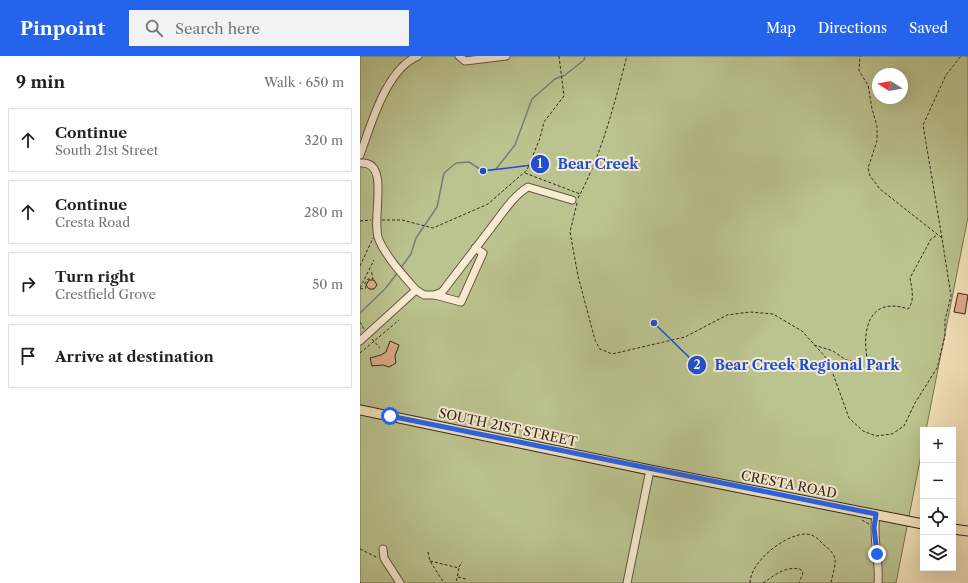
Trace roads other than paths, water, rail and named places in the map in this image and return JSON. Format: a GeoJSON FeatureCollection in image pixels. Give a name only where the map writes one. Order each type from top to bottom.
{"type":"FeatureCollection","features":[{"type":"Feature","properties":{"kind":"main road","name":"SOUTH 21ST STREET"},"geometry":{"type":"LineString","coordinates":[[360,410],[650,470]]}},
{"type":"Feature","properties":{"kind":"main road","name":"CRESTA ROAD"},"geometry":{"type":"LineString","coordinates":[[650,470],[920,523]]}},
{"type":"Feature","properties":{"kind":"main road"},"geometry":{"type":"LineString","coordinates":[[956,530],[968,532]]}},
{"type":"Feature","properties":{"kind":"street"},"geometry":{"type":"LineString","coordinates":[[360,155],[378,108],[394,76],[404,64],[418,56]]}},
{"type":"Feature","properties":{"kind":"street"},"geometry":{"type":"LineString","coordinates":[[459,56],[465,61],[506,56]]}},
{"type":"Feature","properties":{"kind":"street"},"geometry":{"type":"LineString","coordinates":[[360,163],[368,162],[375,167],[378,175],[376,219],[379,240],[416,290],[424,295],[435,295],[461,302],[483,253],[476,248]]}},
{"type":"Feature","properties":{"kind":"street"},"geometry":{"type":"LineString","coordinates":[[435,295],[442,292],[521,191],[528,187],[572,200]]}},
{"type":"Feature","properties":{"kind":"street"},"geometry":{"type":"LineString","coordinates":[[360,341],[416,290]]}},
{"type":"Feature","properties":{"kind":"street"},"geometry":{"type":"LineString","coordinates":[[627,583],[650,470]]}},
{"type":"Feature","properties":{"kind":"street"},"geometry":{"type":"LineString","coordinates":[[876,514],[875,524],[878,583]]}},
{"type":"Feature","properties":{"kind":"street"},"geometry":{"type":"LineString","coordinates":[[384,549],[387,563],[400,583]]}},
{"type":"Feature","properties":{"kind":"waterway"},"geometry":{"type":"LineString","coordinates":[[400,269],[411,254],[416,238],[437,207],[444,173],[456,163],[469,162],[483,171],[496,169],[515,145],[532,99],[555,79],[565,75],[584,60],[585,56]]}},
{"type":"Feature","properties":{"kind":"waterway"},"geometry":{"type":"LineString","coordinates":[[360,313],[385,289],[398,272]]}},
{"type":"Feature","properties":{"kind":"place","name":"Bear Creek"},"geometry":{"type":"Point","coordinates":[483,171]}},
{"type":"Feature","properties":{"kind":"place","name":"Bear Creek Regional Park"},"geometry":{"type":"Point","coordinates":[654,323]}}]}
